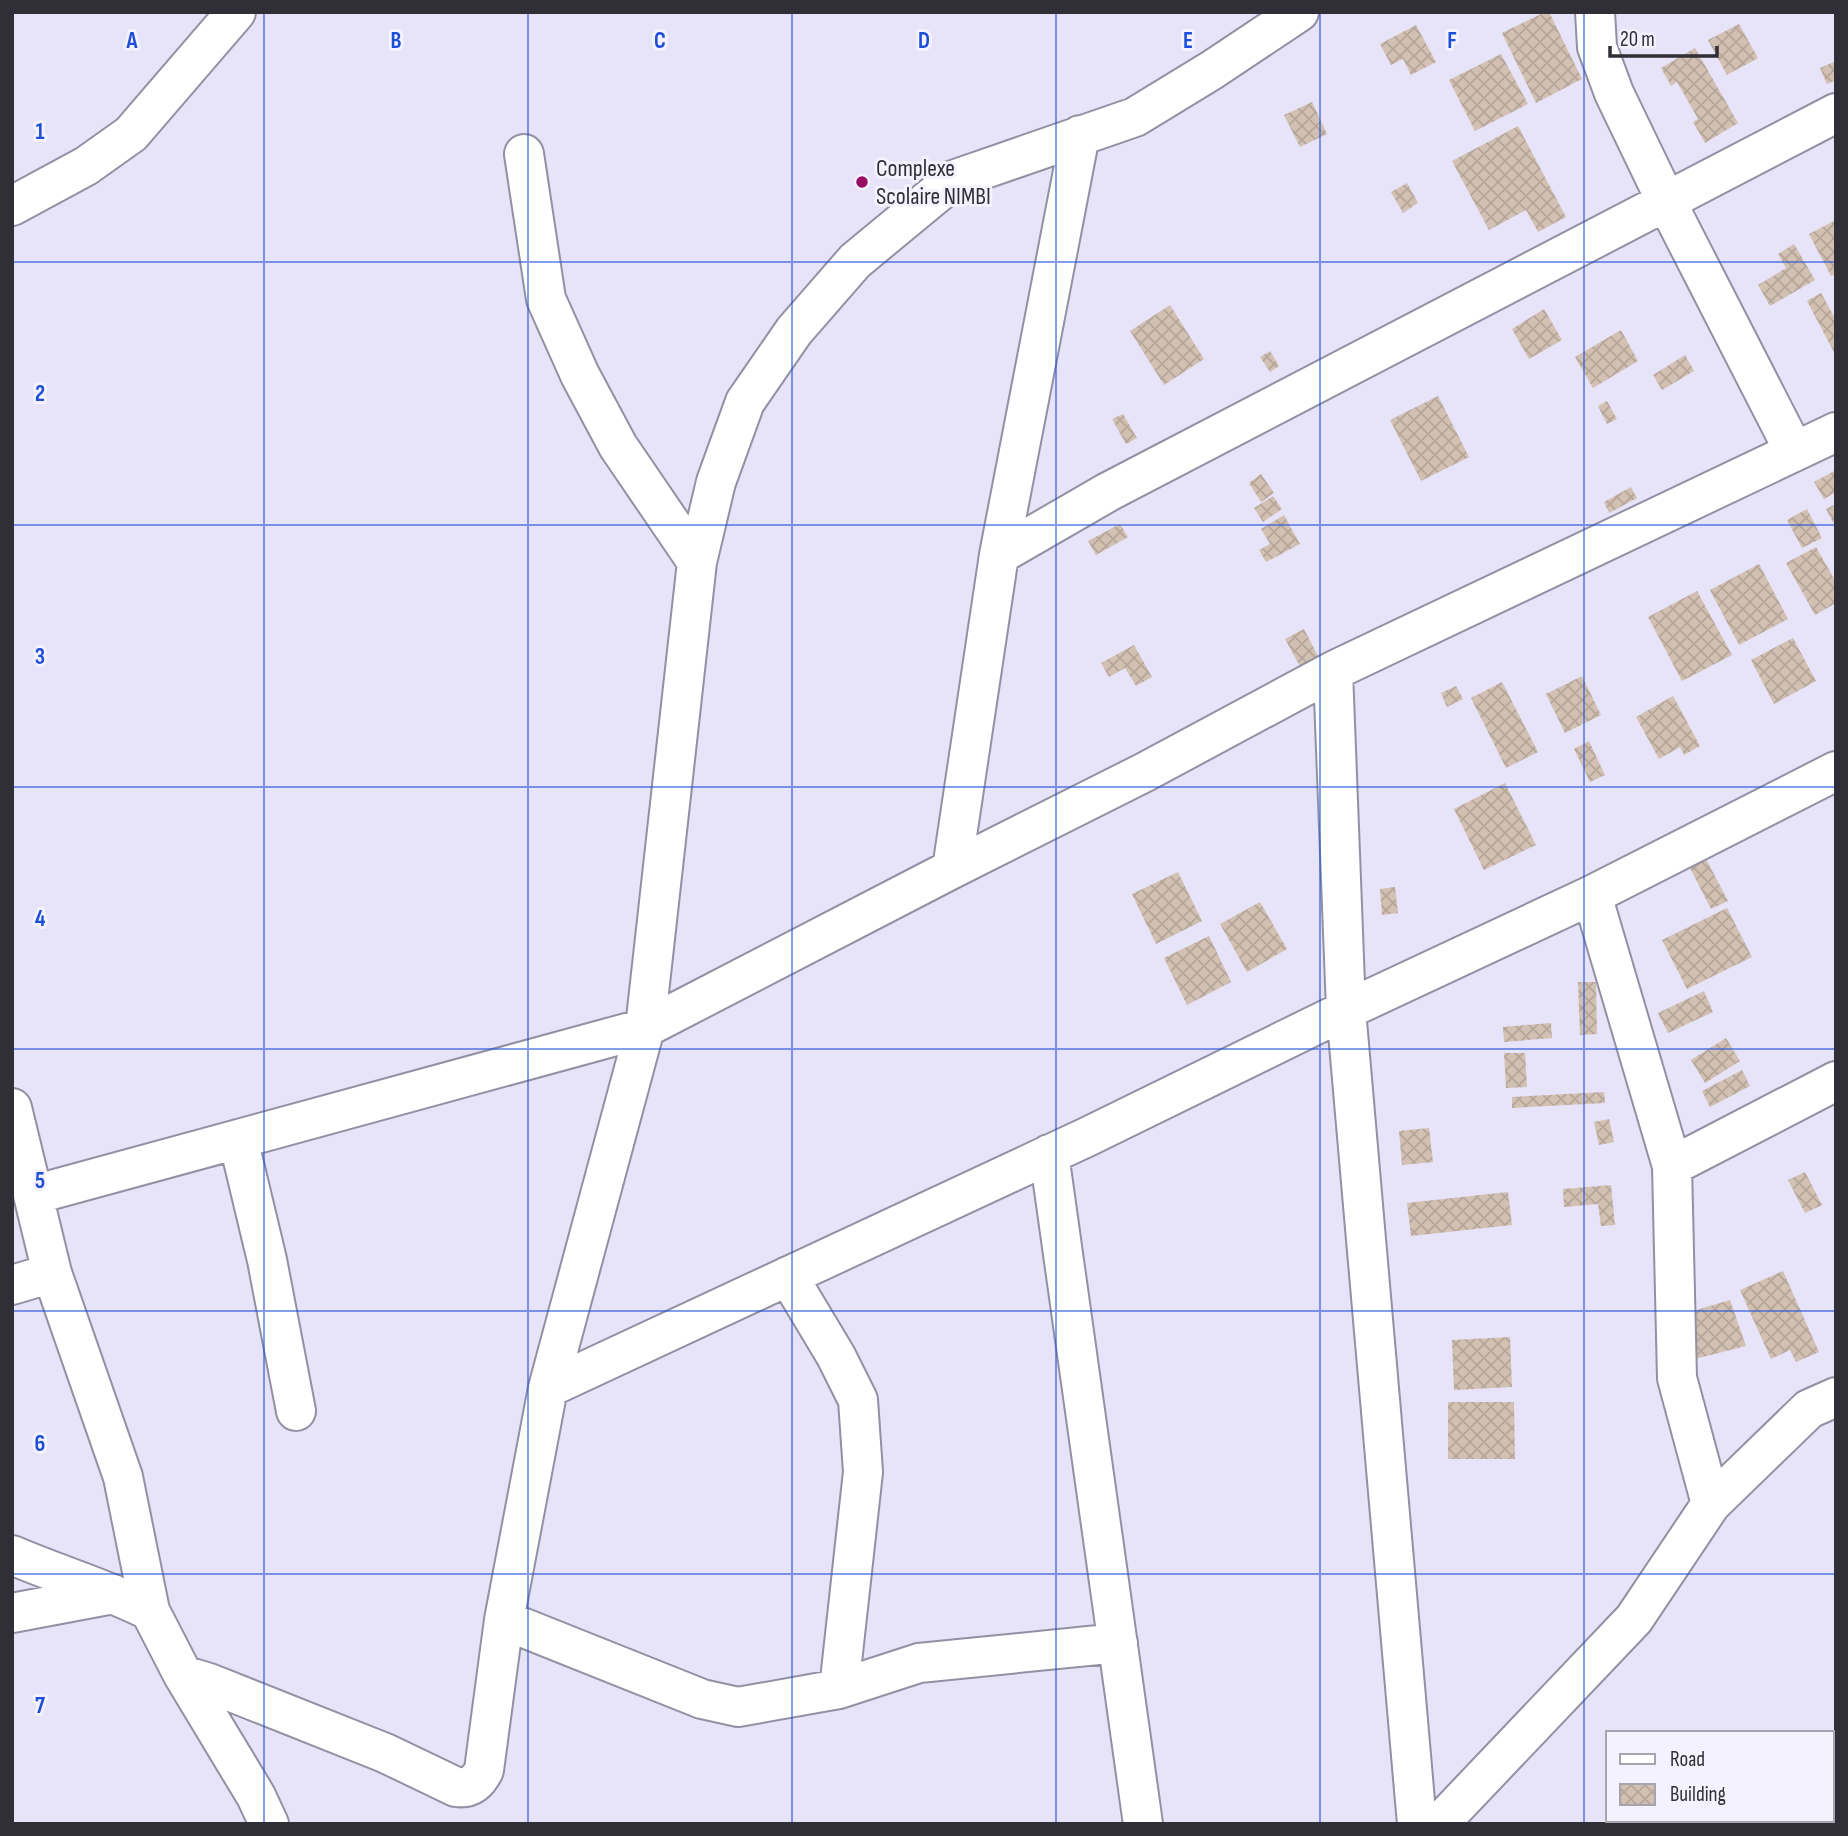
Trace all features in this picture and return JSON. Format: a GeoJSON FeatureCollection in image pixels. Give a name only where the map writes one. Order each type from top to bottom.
{"type":"FeatureCollection","features":[{"type":"Feature","properties":{"kind":"street"},"geometry":{"type":"LineString","coordinates":[[12,206],[86,166],[131,134],[236,12]]}},
{"type":"Feature","properties":{"kind":"street"},"geometry":{"type":"LineString","coordinates":[[183,1675],[209,1682],[386,1753],[456,1787],[465,1788],[480,1779],[484,1770],[505,1620],[548,1388],[645,1028],[698,562],[716,481],[745,402],[794,331],[855,261],[953,180],[1135,117],[1299,12]]}},
{"type":"Feature","properties":{"kind":"street"},"geometry":{"type":"LineString","coordinates":[[1595,12],[1597,47],[1610,81],[1666,201],[1794,452]]}},
{"type":"Feature","properties":{"kind":"street"},"geometry":{"type":"LineString","coordinates":[[999,555],[1108,492],[1836,113]]}},
{"type":"Feature","properties":{"kind":"street"},"geometry":{"type":"LineString","coordinates":[[951,869],[999,555],[1080,135]]}},
{"type":"Feature","properties":{"kind":"street"},"geometry":{"type":"LineString","coordinates":[[524,154],[546,299],[580,375],[618,446],[698,562]]}},
{"type":"Feature","properties":{"kind":"street"},"geometry":{"type":"LineString","coordinates":[[33,1195],[645,1028],[1145,772],[1333,671],[1836,432]]}},
{"type":"Feature","properties":{"kind":"street"},"geometry":{"type":"LineString","coordinates":[[1333,671],[1346,1010],[1418,1824]]}},
{"type":"Feature","properties":{"kind":"street"},"geometry":{"type":"LineString","coordinates":[[548,1388],[1049,1154],[1346,1010],[1592,895],[1836,771]]}},
{"type":"Feature","properties":{"kind":"street"},"geometry":{"type":"LineString","coordinates":[[1592,895],[1672,1166],[1677,1378],[1711,1504]]}},
{"type":"Feature","properties":{"kind":"street"},"geometry":{"type":"LineString","coordinates":[[1672,1166],[1836,1081]]}},
{"type":"Feature","properties":{"kind":"street"},"geometry":{"type":"LineString","coordinates":[[12,1108],[52,1273],[123,1476],[150,1611],[183,1675],[256,1796],[269,1824]]}},
{"type":"Feature","properties":{"kind":"street"},"geometry":{"type":"LineString","coordinates":[[238,1139],[267,1259],[296,1411]]}},
{"type":"Feature","properties":{"kind":"street"},"geometry":{"type":"LineString","coordinates":[[1049,1154],[1143,1824]]}},
{"type":"Feature","properties":{"kind":"street"},"geometry":{"type":"LineString","coordinates":[[12,1285],[52,1273]]}},
{"type":"Feature","properties":{"kind":"street"},"geometry":{"type":"LineString","coordinates":[[789,1276],[836,1356],[858,1400],[863,1472],[839,1689]]}},
{"type":"Feature","properties":{"kind":"street"},"geometry":{"type":"LineString","coordinates":[[1439,1824],[1634,1619],[1711,1504],[1809,1409],[1836,1397]]}},
{"type":"Feature","properties":{"kind":"street"},"geometry":{"type":"LineString","coordinates":[[12,1555],[51,1572],[115,1593],[150,1611]]}},
{"type":"Feature","properties":{"kind":"street"},"geometry":{"type":"LineString","coordinates":[[14,1615],[115,1593]]}},
{"type":"Feature","properties":{"kind":"street"},"geometry":{"type":"LineString","coordinates":[[505,1620],[702,1699],[738,1707],[839,1689],[919,1663],[1118,1643]]}},
{"type":"Feature","properties":{"kind":"building"},"geometry":{"type":"Polygon","coordinates":[[[1549,12],[1582,79],[1536,103],[1502,33],[1549,12]]]}},
{"type":"Feature","properties":{"kind":"building"},"geometry":{"type":"Polygon","coordinates":[[[1739,24],[1758,58],[1727,75],[1708,40],[1739,24]]]}},
{"type":"Feature","properties":{"kind":"building"},"geometry":{"type":"Polygon","coordinates":[[[1416,25],[1436,62],[1411,75],[1403,59],[1391,65],[1380,44],[1416,25]]]}},
{"type":"Feature","properties":{"kind":"building"},"geometry":{"type":"Polygon","coordinates":[[[1695,48],[1738,123],[1705,143],[1693,122],[1698,119],[1677,82],[1671,86],[1661,68],[1695,48]]]}},
{"type":"Feature","properties":{"kind":"building"},"geometry":{"type":"Polygon","coordinates":[[[1501,54],[1528,104],[1475,131],[1449,80],[1501,54]]]}},
{"type":"Feature","properties":{"kind":"building"},"geometry":{"type":"Polygon","coordinates":[[[1836,61],[1836,80],[1827,84],[1820,68],[1836,61]]]}},
{"type":"Feature","properties":{"kind":"building"},"geometry":{"type":"Polygon","coordinates":[[[1312,102],[1327,134],[1300,147],[1284,115],[1312,102]]]}},
{"type":"Feature","properties":{"kind":"building"},"geometry":{"type":"Polygon","coordinates":[[[1518,126],[1566,217],[1538,232],[1526,210],[1489,230],[1452,161],[1518,126]]]}},
{"type":"Feature","properties":{"kind":"building"},"geometry":{"type":"Polygon","coordinates":[[[1407,183],[1418,203],[1403,213],[1391,192],[1407,183]]]}},
{"type":"Feature","properties":{"kind":"building"},"geometry":{"type":"Polygon","coordinates":[[[1836,220],[1836,274],[1831,276],[1809,234],[1836,220]]]}},
{"type":"Feature","properties":{"kind":"building"},"geometry":{"type":"Polygon","coordinates":[[[1794,244],[1815,280],[1770,306],[1758,285],[1786,268],[1778,254],[1794,244]]]}},
{"type":"Feature","properties":{"kind":"building"},"geometry":{"type":"Polygon","coordinates":[[[1821,293],[1836,320],[1836,356],[1807,301],[1821,293]]]}},
{"type":"Feature","properties":{"kind":"building"},"geometry":{"type":"Polygon","coordinates":[[[1170,305],[1204,359],[1164,385],[1130,331],[1170,305]]]}},
{"type":"Feature","properties":{"kind":"building"},"geometry":{"type":"Polygon","coordinates":[[[1544,309],[1562,340],[1529,359],[1512,329],[1544,309]]]}},
{"type":"Feature","properties":{"kind":"building"},"geometry":{"type":"Polygon","coordinates":[[[1621,330],[1638,361],[1593,388],[1575,357],[1621,330]]]}},
{"type":"Feature","properties":{"kind":"building"},"geometry":{"type":"Polygon","coordinates":[[[1270,351],[1279,366],[1270,372],[1260,357],[1270,351]]]}},
{"type":"Feature","properties":{"kind":"building"},"geometry":{"type":"Polygon","coordinates":[[[1685,355],[1694,371],[1662,390],[1653,375],[1685,355]]]}},
{"type":"Feature","properties":{"kind":"building"},"geometry":{"type":"Polygon","coordinates":[[[1438,396],[1469,457],[1421,481],[1390,420],[1438,396]]]}},
{"type":"Feature","properties":{"kind":"building"},"geometry":{"type":"Polygon","coordinates":[[[1607,401],[1617,419],[1607,424],[1598,406],[1607,401]]]}},
{"type":"Feature","properties":{"kind":"building"},"geometry":{"type":"Polygon","coordinates":[[[1123,414],[1137,438],[1126,444],[1112,419],[1123,414]]]}},
{"type":"Feature","properties":{"kind":"building"},"geometry":{"type":"Polygon","coordinates":[[[1836,470],[1836,492],[1824,499],[1814,482],[1836,470]]]}},
{"type":"Feature","properties":{"kind":"building"},"geometry":{"type":"Polygon","coordinates":[[[1261,474],[1274,493],[1261,502],[1249,483],[1261,474]]]}},
{"type":"Feature","properties":{"kind":"building"},"geometry":{"type":"Polygon","coordinates":[[[1631,487],[1637,498],[1609,513],[1604,502],[1631,487]]]}},
{"type":"Feature","properties":{"kind":"building"},"geometry":{"type":"Polygon","coordinates":[[[1273,496],[1282,509],[1263,522],[1254,508],[1273,496]]]}},
{"type":"Feature","properties":{"kind":"building"},"geometry":{"type":"Polygon","coordinates":[[[1836,504],[1836,528],[1826,509],[1836,504]]]}},
{"type":"Feature","properties":{"kind":"building"},"geometry":{"type":"Polygon","coordinates":[[[1807,509],[1822,538],[1802,548],[1787,520],[1807,509]]]}},
{"type":"Feature","properties":{"kind":"building"},"geometry":{"type":"Polygon","coordinates":[[[1284,515],[1300,544],[1266,562],[1259,550],[1270,544],[1261,529],[1284,515]]]}},
{"type":"Feature","properties":{"kind":"building"},"geometry":{"type":"Polygon","coordinates":[[[1120,524],[1128,537],[1096,555],[1088,541],[1120,524]]]}},
{"type":"Feature","properties":{"kind":"building"},"geometry":{"type":"Polygon","coordinates":[[[1816,547],[1836,582],[1836,603],[1815,615],[1786,563],[1816,547]]]}},
{"type":"Feature","properties":{"kind":"building"},"geometry":{"type":"Polygon","coordinates":[[[1759,564],[1788,619],[1739,645],[1710,590],[1759,564]]]}},
{"type":"Feature","properties":{"kind":"building"},"geometry":{"type":"Polygon","coordinates":[[[1697,591],[1732,655],[1682,681],[1648,617],[1697,591]]]}},
{"type":"Feature","properties":{"kind":"building"},"geometry":{"type":"Polygon","coordinates":[[[1304,629],[1320,660],[1302,670],[1285,639],[1304,629]]]}},
{"type":"Feature","properties":{"kind":"building"},"geometry":{"type":"Polygon","coordinates":[[[1793,638],[1816,681],[1774,704],[1751,660],[1793,638]]]}},
{"type":"Feature","properties":{"kind":"building"},"geometry":{"type":"Polygon","coordinates":[[[1134,645],[1152,677],[1136,686],[1125,668],[1109,677],[1101,663],[1134,645]]]}},
{"type":"Feature","properties":{"kind":"building"},"geometry":{"type":"Polygon","coordinates":[[[1582,676],[1601,715],[1565,733],[1546,694],[1582,676]]]}},
{"type":"Feature","properties":{"kind":"building"},"geometry":{"type":"Polygon","coordinates":[[[1502,682],[1538,752],[1506,768],[1471,698],[1502,682]]]}},
{"type":"Feature","properties":{"kind":"building"},"geometry":{"type":"Polygon","coordinates":[[[1456,686],[1463,699],[1447,707],[1441,693],[1456,686]]]}},
{"type":"Feature","properties":{"kind":"building"},"geometry":{"type":"Polygon","coordinates":[[[1673,696],[1700,746],[1684,755],[1680,747],[1659,759],[1636,717],[1673,696]]]}},
{"type":"Feature","properties":{"kind":"building"},"geometry":{"type":"Polygon","coordinates":[[[1589,741],[1605,775],[1590,782],[1574,749],[1589,741]]]}},
{"type":"Feature","properties":{"kind":"building"},"geometry":{"type":"Polygon","coordinates":[[[1505,783],[1536,845],[1484,870],[1454,809],[1505,783]]]}},
{"type":"Feature","properties":{"kind":"building"},"geometry":{"type":"Polygon","coordinates":[[[1706,859],[1728,901],[1711,909],[1690,868],[1706,859]]]}},
{"type":"Feature","properties":{"kind":"building"},"geometry":{"type":"Polygon","coordinates":[[[1178,872],[1202,921],[1156,944],[1132,894],[1178,872]]]}},
{"type":"Feature","properties":{"kind":"building"},"geometry":{"type":"Polygon","coordinates":[[[1395,887],[1398,913],[1382,915],[1380,889],[1395,887]]]}},
{"type":"Feature","properties":{"kind":"building"},"geometry":{"type":"Polygon","coordinates":[[[1260,902],[1287,949],[1247,972],[1220,924],[1260,902]]]}},
{"type":"Feature","properties":{"kind":"building"},"geometry":{"type":"Polygon","coordinates":[[[1727,908],[1752,957],[1687,989],[1662,940],[1727,908]]]}},
{"type":"Feature","properties":{"kind":"building"},"geometry":{"type":"Polygon","coordinates":[[[1209,936],[1231,982],[1187,1005],[1164,958],[1209,936]]]}},
{"type":"Feature","properties":{"kind":"building"},"geometry":{"type":"Polygon","coordinates":[[[1578,982],[1596,982],[1597,1034],[1580,1035],[1578,982]]]}},
{"type":"Feature","properties":{"kind":"building"},"geometry":{"type":"Polygon","coordinates":[[[1704,991],[1713,1012],[1668,1033],[1658,1013],[1704,991]]]}},
{"type":"Feature","properties":{"kind":"building"},"geometry":{"type":"Polygon","coordinates":[[[1551,1023],[1552,1038],[1504,1042],[1503,1027],[1551,1023]]]}},
{"type":"Feature","properties":{"kind":"building"},"geometry":{"type":"Polygon","coordinates":[[[1726,1038],[1740,1061],[1705,1083],[1691,1060],[1726,1038]]]}},
{"type":"Feature","properties":{"kind":"building"},"geometry":{"type":"Polygon","coordinates":[[[1504,1053],[1525,1053],[1527,1087],[1506,1088],[1504,1053]]]}},
{"type":"Feature","properties":{"kind":"building"},"geometry":{"type":"Polygon","coordinates":[[[1742,1070],[1750,1086],[1710,1107],[1702,1091],[1742,1070]]]}},
{"type":"Feature","properties":{"kind":"building"},"geometry":{"type":"Polygon","coordinates":[[[1604,1092],[1605,1103],[1512,1108],[1512,1097],[1604,1092]]]}},
{"type":"Feature","properties":{"kind":"building"},"geometry":{"type":"Polygon","coordinates":[[[1609,1119],[1614,1142],[1599,1145],[1594,1122],[1609,1119]]]}},
{"type":"Feature","properties":{"kind":"building"},"geometry":{"type":"Polygon","coordinates":[[[1429,1128],[1433,1162],[1402,1165],[1399,1131],[1429,1128]]]}},
{"type":"Feature","properties":{"kind":"building"},"geometry":{"type":"Polygon","coordinates":[[[1805,1172],[1822,1205],[1805,1213],[1788,1180],[1805,1172]]]}},
{"type":"Feature","properties":{"kind":"building"},"geometry":{"type":"Polygon","coordinates":[[[1611,1185],[1615,1225],[1601,1226],[1598,1204],[1564,1207],[1563,1189],[1611,1185]]]}},
{"type":"Feature","properties":{"kind":"building"},"geometry":{"type":"Polygon","coordinates":[[[1508,1192],[1512,1225],[1411,1236],[1407,1203],[1508,1192]]]}},
{"type":"Feature","properties":{"kind":"building"},"geometry":{"type":"Polygon","coordinates":[[[1783,1271],[1819,1352],[1796,1362],[1790,1350],[1771,1359],[1740,1290],[1783,1271]]]}},
{"type":"Feature","properties":{"kind":"building"},"geometry":{"type":"Polygon","coordinates":[[[1730,1300],[1746,1346],[1695,1359],[1693,1311],[1730,1300]]]}},
{"type":"Feature","properties":{"kind":"building"},"geometry":{"type":"Polygon","coordinates":[[[1510,1337],[1512,1387],[1454,1390],[1452,1340],[1510,1337]]]}},
{"type":"Feature","properties":{"kind":"building"},"geometry":{"type":"Polygon","coordinates":[[[1448,1402],[1514,1402],[1515,1459],[1448,1459],[1448,1402]]]}},
{"type":"Feature","properties":{"kind":"place","name":"Complexe Scolaire NIMBI"},"geometry":{"type":"Point","coordinates":[862,182]}}]}
